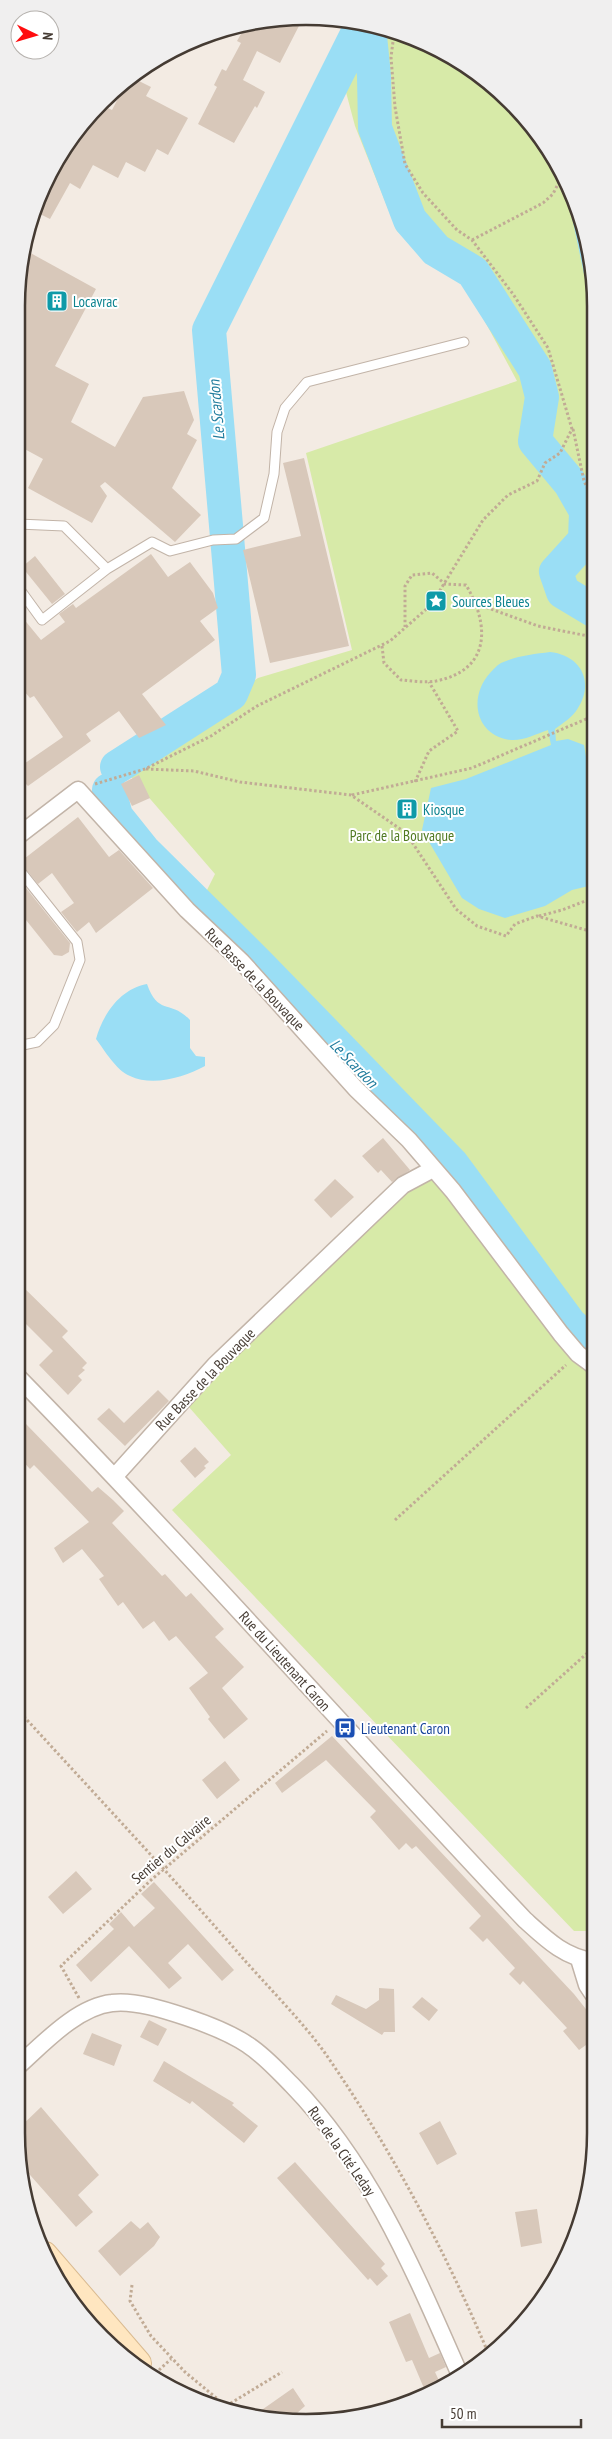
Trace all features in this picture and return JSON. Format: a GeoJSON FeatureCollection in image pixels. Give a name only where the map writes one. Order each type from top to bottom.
{"type":"FeatureCollection","features":[{"type":"Feature","properties":{"kind":"main road"},"geometry":{"type":"LineString","coordinates":[[65,2277],[127,2349]]}},
{"type":"Feature","properties":{"kind":"street"},"geometry":{"type":"LineString","coordinates":[[25,831],[78,790]]}},
{"type":"Feature","properties":{"kind":"street","name":"Rue Basse de la Bouvaque"},"geometry":{"type":"LineString","coordinates":[[78,790],[187,910],[242,962],[356,1089],[409,1140],[434,1168],[578,1354],[587,1361]]}},
{"type":"Feature","properties":{"kind":"street","name":"Rue Basse de la Bouvaque"},"geometry":{"type":"LineString","coordinates":[[114,1476],[236,1345],[402,1185],[434,1168]]}},
{"type":"Feature","properties":{"kind":"street","name":"Rue du Lieutenant Caron"},"geometry":{"type":"LineString","coordinates":[[25,1384],[114,1476],[525,1920],[555,1946],[586,1960]]}},
{"type":"Feature","properties":{"kind":"street"},"geometry":{"type":"LineString","coordinates":[[586,1960],[587,1985]]}},
{"type":"Feature","properties":{"kind":"street","name":"Rue de la Cité Leday"},"geometry":{"type":"LineString","coordinates":[[25,2060],[74,2018],[112,2003],[157,2007],[211,2026],[247,2044],[266,2058],[317,2111],[388,2216],[458,2369]]}},
{"type":"Feature","properties":{"kind":"lane"},"geometry":{"type":"LineString","coordinates":[[25,596],[42,620],[108,569],[152,542],[170,551],[213,540],[236,539],[264,518],[274,474],[277,432],[285,408],[306,382],[464,342]]}},
{"type":"Feature","properties":{"kind":"lane"},"geometry":{"type":"LineString","coordinates":[[25,524],[64,526],[108,569]]}},
{"type":"Feature","properties":{"kind":"lane"},"geometry":{"type":"LineString","coordinates":[[25,877],[77,942],[80,960],[54,1025],[37,1042],[25,1045]]}},
{"type":"Feature","properties":{"kind":"path"},"geometry":{"type":"LineString","coordinates":[[393,39],[390,57],[395,107],[406,164],[423,193],[456,230],[472,240],[513,294],[548,348],[587,487]]}},
{"type":"Feature","properties":{"kind":"path"},"geometry":{"type":"LineString","coordinates":[[472,240],[543,203],[553,194],[558,183]]}},
{"type":"Feature","properties":{"kind":"path"},"geometry":{"type":"LineString","coordinates":[[78,790],[145,769],[211,736],[257,706],[382,646],[431,605],[446,584],[483,520],[508,495],[537,481],[545,464],[560,453],[572,429]]}},
{"type":"Feature","properties":{"kind":"path"},"geometry":{"type":"LineString","coordinates":[[382,646],[384,663],[401,680],[435,681],[459,673],[477,657],[483,643],[477,604],[466,585],[446,584],[432,573],[412,575],[405,586],[405,628]]}},
{"type":"Feature","properties":{"kind":"path"},"geometry":{"type":"LineString","coordinates":[[477,604],[538,626],[587,635]]}},
{"type":"Feature","properties":{"kind":"path"},"geometry":{"type":"LineString","coordinates":[[415,782],[429,751],[458,732],[428,681]]}},
{"type":"Feature","properties":{"kind":"path"},"geometry":{"type":"LineString","coordinates":[[145,769],[194,772],[240,782],[351,795],[472,768],[587,719]]}},
{"type":"Feature","properties":{"kind":"path"},"geometry":{"type":"LineString","coordinates":[[351,795],[406,833],[456,908],[477,926],[506,936],[516,924],[587,900]]}},
{"type":"Feature","properties":{"kind":"path"},"geometry":{"type":"LineString","coordinates":[[537,916],[587,930]]}},
{"type":"Feature","properties":{"kind":"path"},"geometry":{"type":"LineString","coordinates":[[395,1520],[578,1354]]}},
{"type":"Feature","properties":{"kind":"path"},"geometry":{"type":"LineString","coordinates":[[526,1708],[587,1653]]}},
{"type":"Feature","properties":{"kind":"path"},"geometry":{"type":"LineString","coordinates":[[25,1719],[166,1869],[324,2052],[380,2137],[419,2208],[468,2306],[486,2348]]}},
{"type":"Feature","properties":{"kind":"path","name":"Sentier du Calvaire"},"geometry":{"type":"LineString","coordinates":[[86,2012],[61,1966],[125,1903],[339,1721]]}},
{"type":"Feature","properties":{"kind":"path"},"geometry":{"type":"LineString","coordinates":[[132,2285],[130,2301],[152,2336],[172,2360],[219,2400]]}},
{"type":"Feature","properties":{"kind":"path"},"geometry":{"type":"LineString","coordinates":[[157,2371],[172,2360]]}},
{"type":"Feature","properties":{"kind":"path"},"geometry":{"type":"LineString","coordinates":[[231,2403],[282,2372]]}},
{"type":"Feature","properties":{"kind":"green space","name":"Parc de la Bouvaque"},"geometry":{"type":"Polygon","coordinates":[[[345,27],[361,30],[414,46],[462,72],[505,107],[540,150],[566,198],[582,251],[585,269],[587,306],[587,1931],[574,1931],[172,1510],[231,1455],[188,1406],[430,1156],[198,908],[215,874],[126,771],[258,678],[352,650],[306,453],[517,381],[468,290],[397,231],[355,126],[334,47],[345,27]]]}},
{"type":"Feature","properties":{"kind":"water"},"geometry":{"type":"Polygon","coordinates":[[[571,214],[582,251],[585,276],[571,214]]]}},
{"type":"Feature","properties":{"kind":"water"},"geometry":{"type":"Polygon","coordinates":[[[550,652],[561,654],[577,664],[585,679],[583,698],[578,708],[571,717],[555,729],[556,741],[568,739],[584,745],[587,762],[587,886],[572,890],[545,906],[505,918],[479,909],[462,898],[422,830],[431,788],[466,779],[551,745],[548,730],[520,739],[511,740],[499,737],[489,731],[479,714],[477,704],[479,693],[490,673],[500,664],[531,655],[550,652]]]}},
{"type":"Feature","properties":{"kind":"water"},"geometry":{"type":"Polygon","coordinates":[[[147,984],[151,994],[160,1004],[176,1010],[190,1020],[190,1048],[196,1056],[205,1057],[205,1066],[179,1077],[159,1081],[139,1079],[130,1076],[120,1069],[96,1039],[103,1021],[114,1004],[129,991],[147,984]]]}},
{"type":"Feature","properties":{"kind":"building"},"geometry":{"type":"Polygon","coordinates":[[[299,25],[280,63],[257,51],[243,80],[265,92],[234,143],[198,124],[217,87],[214,85],[222,69],[226,71],[241,43],[237,41],[242,33],[251,30],[299,25]]]}},
{"type":"Feature","properties":{"kind":"building"},"geometry":{"type":"Polygon","coordinates":[[[138,81],[151,87],[146,96],[188,118],[168,155],[157,149],[145,172],[126,162],[118,178],[93,165],[80,189],[70,183],[50,219],[41,214],[46,198],[72,150],[107,107],[112,110],[119,97],[138,81]]]}},
{"type":"Feature","properties":{"kind":"building"},"geometry":{"type":"Polygon","coordinates":[[[30,253],[96,289],[55,366],[89,384],[71,422],[115,447],[143,397],[184,391],[194,420],[187,434],[197,440],[172,488],[201,515],[175,542],[105,482],[100,486],[107,496],[92,523],[28,488],[43,459],[25,449],[25,306],[30,253]]]}},
{"type":"Feature","properties":{"kind":"building"},"geometry":{"type":"Polygon","coordinates":[[[304,458],[349,646],[270,663],[243,550],[301,536],[283,463],[304,458]]]}},
{"type":"Feature","properties":{"kind":"building"},"geometry":{"type":"Polygon","coordinates":[[[151,554],[168,577],[190,562],[213,593],[218,608],[200,621],[215,640],[142,694],[166,725],[139,738],[119,711],[86,734],[91,741],[28,786],[25,783],[25,763],[63,737],[34,696],[30,698],[25,692],[25,621],[41,640],[65,622],[59,614],[73,604],[76,608],[151,554]]]}},
{"type":"Feature","properties":{"kind":"building"},"geometry":{"type":"Polygon","coordinates":[[[35,556],[65,594],[52,604],[25,571],[25,564],[35,556]]]}},
{"type":"Feature","properties":{"kind":"building"},"geometry":{"type":"Polygon","coordinates":[[[139,775],[150,798],[132,806],[121,784],[139,775]]]}},
{"type":"Feature","properties":{"kind":"building","name":"Kiosque"},"geometry":{"type":"Polygon","coordinates":[[[407,800],[413,803],[416,809],[413,815],[407,818],[401,815],[398,809],[401,803],[407,800]]]}},
{"type":"Feature","properties":{"kind":"building"},"geometry":{"type":"Polygon","coordinates":[[[78,817],[109,857],[119,850],[153,888],[96,933],[89,922],[77,932],[61,912],[74,903],[52,873],[38,884],[25,868],[25,858],[78,817]]]}},
{"type":"Feature","properties":{"kind":"building"},"geometry":{"type":"Polygon","coordinates":[[[25,887],[70,943],[69,952],[62,956],[54,955],[25,919],[25,887]]]}},
{"type":"Feature","properties":{"kind":"building"},"geometry":{"type":"Polygon","coordinates":[[[383,1138],[410,1170],[392,1182],[381,1170],[378,1173],[362,1156],[383,1138]]]}},
{"type":"Feature","properties":{"kind":"building"},"geometry":{"type":"Polygon","coordinates":[[[335,1179],[354,1197],[331,1218],[314,1200],[335,1179]]]}},
{"type":"Feature","properties":{"kind":"building"},"geometry":{"type":"Polygon","coordinates":[[[25,1289],[68,1331],[62,1337],[87,1363],[82,1368],[85,1370],[78,1376],[82,1380],[68,1395],[39,1365],[53,1351],[25,1323],[25,1289]]]}},
{"type":"Feature","properties":{"kind":"building"},"geometry":{"type":"Polygon","coordinates":[[[158,1390],[169,1401],[125,1446],[97,1419],[109,1408],[124,1423],[158,1390]]]}},
{"type":"Feature","properties":{"kind":"building"},"geometry":{"type":"Polygon","coordinates":[[[25,1425],[92,1492],[98,1487],[124,1511],[112,1523],[162,1576],[165,1574],[186,1597],[191,1593],[224,1629],[215,1637],[244,1667],[222,1688],[248,1719],[224,1739],[208,1719],[210,1717],[189,1688],[208,1673],[176,1636],[169,1641],[154,1621],[143,1629],[123,1602],[118,1606],[99,1579],[104,1576],[82,1549],[63,1563],[54,1548],[89,1522],[34,1465],[30,1469],[25,1464],[25,1425]]]}},
{"type":"Feature","properties":{"kind":"building"},"geometry":{"type":"Polygon","coordinates":[[[195,1447],[209,1462],[204,1466],[206,1468],[195,1478],[180,1461],[195,1447]]]}},
{"type":"Feature","properties":{"kind":"building"},"geometry":{"type":"Polygon","coordinates":[[[332,1736],[574,1994],[587,2010],[587,2044],[579,2050],[563,2031],[567,2028],[523,1981],[520,1985],[509,1974],[515,1968],[487,1938],[483,1942],[469,1928],[481,1916],[416,1846],[412,1849],[406,1843],[399,1850],[370,1817],[376,1811],[326,1760],[282,1793],[275,1783],[332,1736]]]}},
{"type":"Feature","properties":{"kind":"building"},"geometry":{"type":"Polygon","coordinates":[[[225,1761],[240,1780],[217,1799],[202,1780],[225,1761]]]}},
{"type":"Feature","properties":{"kind":"building"},"geometry":{"type":"Polygon","coordinates":[[[76,1871],[92,1889],[63,1914],[48,1897],[76,1871]]]}},
{"type":"Feature","properties":{"kind":"building"},"geometry":{"type":"Polygon","coordinates":[[[154,1882],[234,1970],[222,1981],[188,1944],[168,1963],[182,1978],[169,1989],[129,1946],[91,1982],[76,1965],[114,1929],[109,1924],[121,1912],[134,1927],[155,1908],[141,1894],[154,1882]]]}},
{"type":"Feature","properties":{"kind":"building"},"geometry":{"type":"Polygon","coordinates":[[[379,1988],[394,1989],[395,2032],[384,2032],[382,2035],[331,2004],[336,1995],[366,2009],[379,2000],[379,1988]]]}},
{"type":"Feature","properties":{"kind":"building"},"geometry":{"type":"Polygon","coordinates":[[[422,1997],[438,2010],[429,2021],[412,2007],[422,1997]]]}},
{"type":"Feature","properties":{"kind":"building"},"geometry":{"type":"Polygon","coordinates":[[[149,2020],[167,2029],[158,2046],[140,2037],[149,2020]]]}},
{"type":"Feature","properties":{"kind":"building"},"geometry":{"type":"Polygon","coordinates":[[[92,2033],[122,2045],[114,2066],[83,2054],[92,2033]]]}},
{"type":"Feature","properties":{"kind":"building"},"geometry":{"type":"Polygon","coordinates":[[[164,2061],[234,2103],[232,2105],[258,2126],[244,2143],[192,2101],[190,2104],[153,2081],[164,2061]]]}},
{"type":"Feature","properties":{"kind":"building"},"geometry":{"type":"Polygon","coordinates":[[[41,2107],[99,2175],[78,2195],[93,2212],[76,2227],[27,2172],[25,2122],[41,2107]]]}},
{"type":"Feature","properties":{"kind":"building"},"geometry":{"type":"Polygon","coordinates":[[[440,2121],[457,2154],[437,2165],[419,2133],[440,2121]]]}},
{"type":"Feature","properties":{"kind":"building"},"geometry":{"type":"Polygon","coordinates":[[[295,2162],[385,2264],[381,2268],[388,2276],[377,2286],[370,2278],[368,2280],[277,2178],[295,2162]]]}},
{"type":"Feature","properties":{"kind":"building"},"geometry":{"type":"Polygon","coordinates":[[[537,2209],[542,2243],[521,2247],[515,2212],[537,2209]]]}},
{"type":"Feature","properties":{"kind":"building"},"geometry":{"type":"Polygon","coordinates":[[[131,2221],[140,2229],[148,2222],[160,2237],[154,2246],[120,2276],[98,2251],[131,2221]]]}},
{"type":"Feature","properties":{"kind":"building"},"geometry":{"type":"Polygon","coordinates":[[[410,2313],[429,2358],[440,2353],[446,2367],[435,2372],[439,2380],[424,2388],[412,2360],[406,2362],[389,2322],[410,2313]]]}},
{"type":"Feature","properties":{"kind":"building"},"geometry":{"type":"Polygon","coordinates":[[[293,2388],[305,2406],[297,2413],[261,2411],[293,2388]]]}},
{"type":"Feature","properties":{"kind":"waterway","name":"Le Scardon"},"geometry":{"type":"LineString","coordinates":[[117,767],[231,694],[239,675],[209,330],[359,30]]}},
{"type":"Feature","properties":{"kind":"waterway"},"geometry":{"type":"LineString","coordinates":[[370,32],[374,76],[375,128],[410,220],[436,250],[473,272],[535,369],[542,397],[535,441],[570,483],[586,511],[585,540],[556,572],[563,592],[587,606]]}},
{"type":"Feature","properties":{"kind":"waterway","name":"Le Scardon"},"geometry":{"type":"LineString","coordinates":[[109,790],[116,816],[144,851],[260,966],[452,1164],[570,1324],[587,1339]]}},
{"type":"Feature","properties":{"kind":"place","name":"Locavrac"},"geometry":{"type":"Point","coordinates":[57,301]}},
{"type":"Feature","properties":{"kind":"place","name":"Sources Bleues"},"geometry":{"type":"Point","coordinates":[436,601]}},
{"type":"Feature","properties":{"kind":"place","name":"Kiosque"},"geometry":{"type":"Point","coordinates":[407,809]}},
{"type":"Feature","properties":{"kind":"place","name":"Lieutenant Caron"},"geometry":{"type":"Point","coordinates":[345,1728]}}]}
